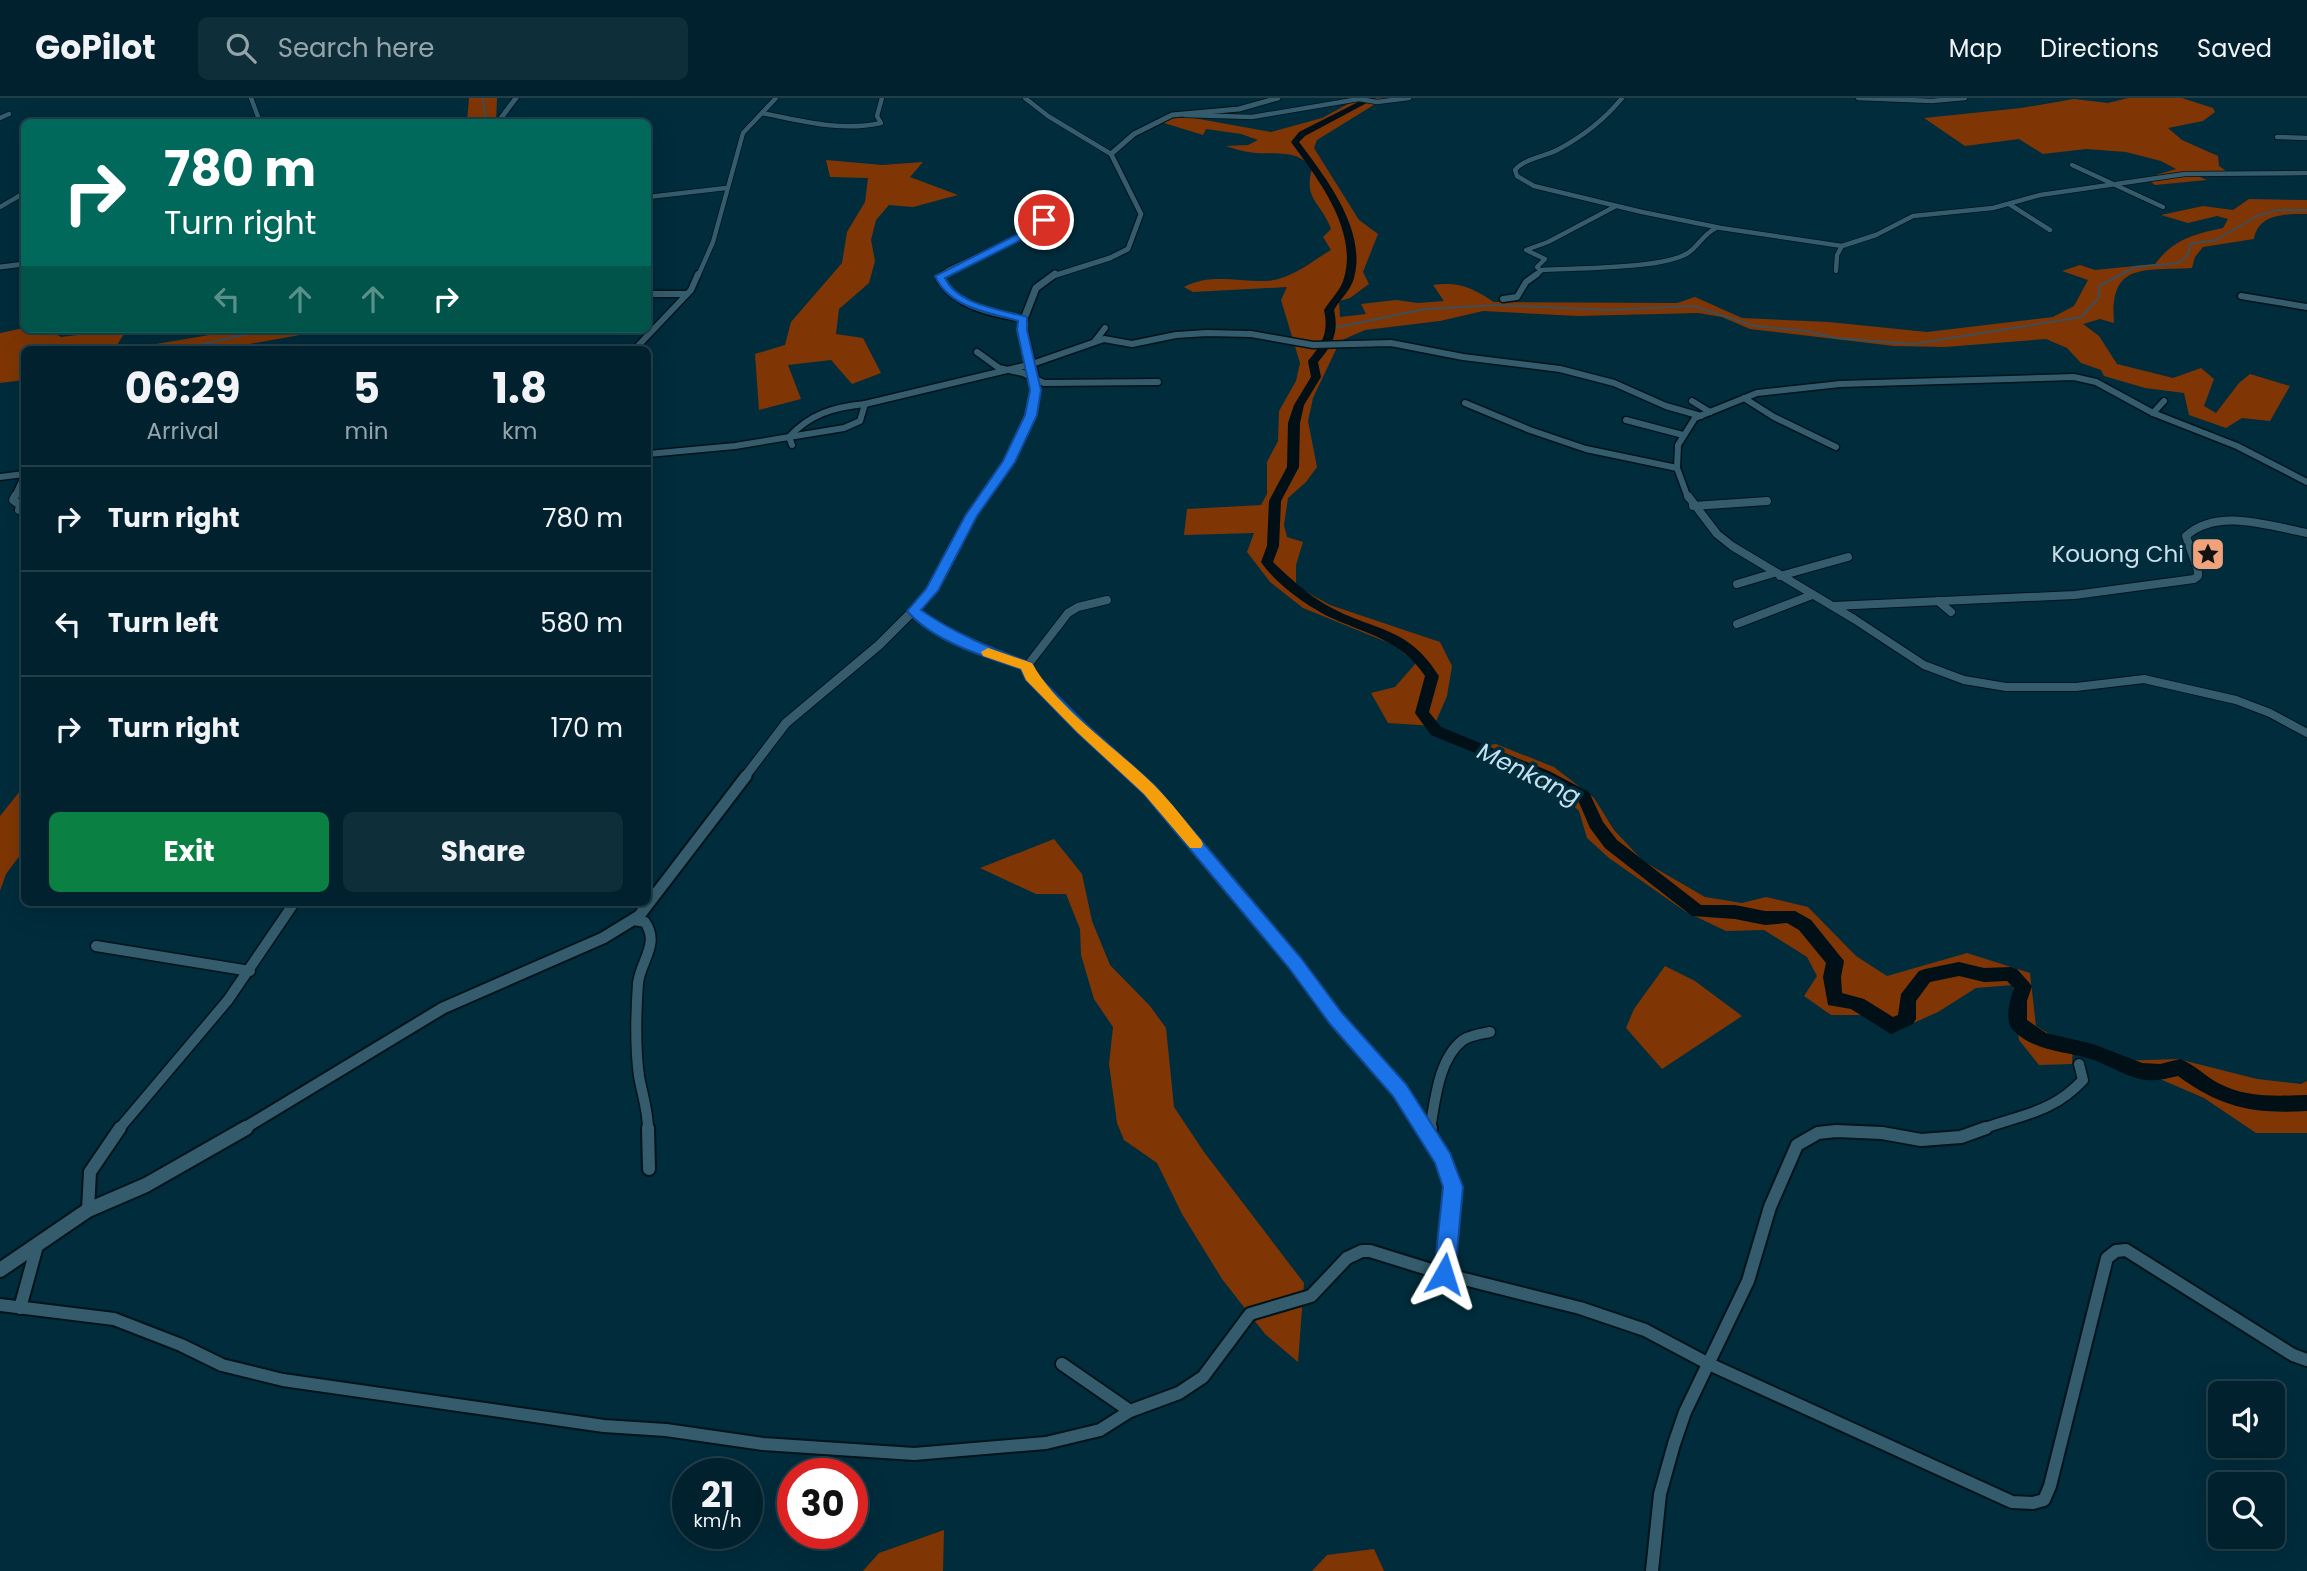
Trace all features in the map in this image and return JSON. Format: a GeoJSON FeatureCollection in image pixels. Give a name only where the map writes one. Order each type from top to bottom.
{"type":"FeatureCollection","features":[{"type":"Feature","properties":{"kind":"street"},"geometry":{"type":"LineString","coordinates":[[251,98],[259,119]]}},
{"type":"Feature","properties":{"kind":"street"},"geometry":{"type":"LineString","coordinates":[[500,119],[516,98]]}},
{"type":"Feature","properties":{"kind":"street"},"geometry":{"type":"LineString","coordinates":[[651,332],[687,294],[709,252],[743,133],[776,98]]}},
{"type":"Feature","properties":{"kind":"street"},"geometry":{"type":"LineString","coordinates":[[762,113],[800,121],[868,125],[881,123],[877,116],[882,98]]}},
{"type":"Feature","properties":{"kind":"street"},"geometry":{"type":"LineString","coordinates":[[651,902],[786,723],[879,645],[931,591],[971,516],[1016,450],[1031,415],[1036,381],[1022,330],[1036,288],[1048,277],[1110,258],[1125,251],[1131,243],[1141,214],[1111,154],[1048,116],[1025,98]]}},
{"type":"Feature","properties":{"kind":"street"},"geometry":{"type":"LineString","coordinates":[[1111,154],[1134,134],[1172,115],[1239,109],[1278,98]]}},
{"type":"Feature","properties":{"kind":"street"},"geometry":{"type":"LineString","coordinates":[[1172,115],[1252,117],[1359,99],[1377,102],[1409,98]]}},
{"type":"Feature","properties":{"kind":"street"},"geometry":{"type":"LineString","coordinates":[[1622,98],[1609,114],[1589,131],[1558,150],[1520,164],[1515,172],[1520,179],[1534,186],[1616,206],[1721,228],[1842,246],[1867,239],[1913,216],[1959,213],[2009,204],[2032,196],[2185,174],[2307,173]]}},
{"type":"Feature","properties":{"kind":"street"},"geometry":{"type":"LineString","coordinates":[[1858,98],[1932,101],[1965,98]]}},
{"type":"Feature","properties":{"kind":"street"},"geometry":{"type":"LineString","coordinates":[[0,118],[9,114]]}},
{"type":"Feature","properties":{"kind":"street"},"geometry":{"type":"LineString","coordinates":[[2277,137],[2307,138]]}},
{"type":"Feature","properties":{"kind":"street"},"geometry":{"type":"LineString","coordinates":[[2072,165],[2163,207]]}},
{"type":"Feature","properties":{"kind":"street"},"geometry":{"type":"LineString","coordinates":[[651,197],[726,188]]}},
{"type":"Feature","properties":{"kind":"street"},"geometry":{"type":"LineString","coordinates":[[0,207],[21,195]]}},
{"type":"Feature","properties":{"kind":"street"},"geometry":{"type":"LineString","coordinates":[[2009,204],[2050,230]]}},
{"type":"Feature","properties":{"kind":"street"},"geometry":{"type":"LineString","coordinates":[[1616,206],[1548,242],[1526,250],[1545,259],[1536,267],[1542,270],[1662,262],[1689,253],[1708,230],[1721,228]]}},
{"type":"Feature","properties":{"kind":"street"},"geometry":{"type":"LineString","coordinates":[[1024,319],[964,302],[945,289],[939,278],[948,270],[1034,230],[1047,216]]}},
{"type":"Feature","properties":{"kind":"street"},"geometry":{"type":"LineString","coordinates":[[1836,271],[1842,246]]}},
{"type":"Feature","properties":{"kind":"street"},"geometry":{"type":"LineString","coordinates":[[0,267],[21,264]]}},
{"type":"Feature","properties":{"kind":"street"},"geometry":{"type":"LineString","coordinates":[[1503,299],[1517,297],[1526,282],[1542,270]]}},
{"type":"Feature","properties":{"kind":"street"},"geometry":{"type":"LineString","coordinates":[[653,294],[687,294]]}},
{"type":"Feature","properties":{"kind":"street"},"geometry":{"type":"LineString","coordinates":[[2241,296],[2307,307]]}},
{"type":"Feature","properties":{"kind":"street"},"geometry":{"type":"LineString","coordinates":[[1094,342],[1105,328]]}},
{"type":"Feature","properties":{"kind":"street"},"geometry":{"type":"LineString","coordinates":[[638,346],[650,333]]}},
{"type":"Feature","properties":{"kind":"street"},"geometry":{"type":"LineString","coordinates":[[789,437],[806,419],[816,413],[1032,364],[1094,342],[1108,339],[1132,344],[1175,335],[1207,333],[1251,334],[1306,344],[1391,344],[1463,357],[1571,371],[1614,383],[1666,406],[1706,414]]}},
{"type":"Feature","properties":{"kind":"street"},"geometry":{"type":"LineString","coordinates":[[977,352],[1003,370],[1023,373],[1036,381],[1158,382]]}},
{"type":"Feature","properties":{"kind":"street"},"geometry":{"type":"LineString","coordinates":[[2307,482],[2237,446],[2153,413],[2096,382],[2081,377],[2062,376],[1818,385],[1765,391],[1691,422],[1676,451],[1682,485],[1693,506],[1724,540],[1924,665],[1964,680],[2006,687],[2076,687],[2144,679],[2236,700],[2270,713],[2307,733]]}},
{"type":"Feature","properties":{"kind":"street"},"geometry":{"type":"LineString","coordinates":[[1744,398],[1774,417],[1836,447]]}},
{"type":"Feature","properties":{"kind":"street"},"geometry":{"type":"LineString","coordinates":[[1692,401],[1706,414]]}},
{"type":"Feature","properties":{"kind":"street"},"geometry":{"type":"LineString","coordinates":[[2153,413],[2164,401]]}},
{"type":"Feature","properties":{"kind":"street"},"geometry":{"type":"LineString","coordinates":[[1465,403],[1591,451],[1677,468]]}},
{"type":"Feature","properties":{"kind":"street"},"geometry":{"type":"LineString","coordinates":[[651,454],[734,446],[855,425],[862,418],[865,404]]}},
{"type":"Feature","properties":{"kind":"street"},"geometry":{"type":"LineString","coordinates":[[1626,420],[1683,435]]}},
{"type":"Feature","properties":{"kind":"street"},"geometry":{"type":"LineString","coordinates":[[789,437],[792,445]]}},
{"type":"Feature","properties":{"kind":"street"},"geometry":{"type":"LineString","coordinates":[[0,477],[21,474]]}},
{"type":"Feature","properties":{"kind":"street"},"geometry":{"type":"LineString","coordinates":[[21,483],[13,500],[20,505],[21,510]]}},
{"type":"Feature","properties":{"kind":"street"},"geometry":{"type":"LineString","coordinates":[[1693,506],[1766,501]]}},
{"type":"Feature","properties":{"kind":"street"},"geometry":{"type":"LineString","coordinates":[[1831,606],[2075,595],[2194,579],[2199,571],[2186,536],[2190,530],[2209,522],[2230,521],[2307,533]]}},
{"type":"Feature","properties":{"kind":"street"},"geometry":{"type":"LineString","coordinates":[[1737,584],[1848,557]]}},
{"type":"Feature","properties":{"kind":"street"},"geometry":{"type":"LineString","coordinates":[[1737,624],[1812,595]]}},
{"type":"Feature","properties":{"kind":"street"},"geometry":{"type":"LineString","coordinates":[[1027,666],[1068,613],[1078,607],[1107,600]]}},
{"type":"Feature","properties":{"kind":"street"},"geometry":{"type":"LineString","coordinates":[[1938,601],[1951,612]]}},
{"type":"Feature","properties":{"kind":"street"},"geometry":{"type":"LineString","coordinates":[[914,611],[975,648],[1027,666]]}},
{"type":"Feature","properties":{"kind":"street"},"geometry":{"type":"LineString","coordinates":[[1027,666],[1031,677],[1150,790],[1284,951],[1336,1019],[1399,1090],[1443,1159],[1453,1187],[1444,1274]]}},
{"type":"Feature","properties":{"kind":"street"},"geometry":{"type":"LineString","coordinates":[[88,1210],[90,1172],[102,1152],[141,1100],[250,971],[291,906]]}},
{"type":"Feature","properties":{"kind":"street"},"geometry":{"type":"LineString","coordinates":[[20,1308],[38,1242],[59,1227],[88,1210],[146,1185],[204,1153],[443,1008],[603,938],[635,920],[648,906]]}},
{"type":"Feature","properties":{"kind":"street"},"geometry":{"type":"LineString","coordinates":[[635,920],[645,922],[652,932],[651,947],[639,977],[637,999],[639,1074],[648,1112],[649,1169]]}},
{"type":"Feature","properties":{"kind":"street"},"geometry":{"type":"LineString","coordinates":[[96,946],[250,971]]}},
{"type":"Feature","properties":{"kind":"street"},"geometry":{"type":"LineString","coordinates":[[1429,1136],[1445,1068],[1458,1044],[1469,1036],[1490,1032]]}},
{"type":"Feature","properties":{"kind":"street"},"geometry":{"type":"LineString","coordinates":[[1652,1571],[1656,1519],[1664,1476],[1685,1412],[1748,1281],[1770,1206],[1797,1145],[1818,1133],[1836,1131],[1881,1133],[1921,1140],[1961,1137],[2022,1114],[2049,1108],[2066,1098],[2083,1080],[2079,1064]]}},
{"type":"Feature","properties":{"kind":"street"},"geometry":{"type":"LineString","coordinates":[[0,1270],[59,1227]]}},
{"type":"Feature","properties":{"kind":"street"},"geometry":{"type":"LineString","coordinates":[[0,1305],[114,1319],[181,1345],[222,1365],[273,1378],[604,1426],[666,1430],[763,1444],[914,1454],[963,1452],[1078,1438],[1100,1430],[1129,1411],[1180,1393],[1203,1377],[1250,1314],[1259,1309],[1294,1304],[1312,1295],[1360,1251],[1373,1251],[1444,1274],[1576,1304],[1618,1318],[1671,1340],[1709,1364],[2012,1502],[2033,1503],[2044,1500],[2050,1486],[2107,1258],[2116,1251],[2126,1250],[2293,1355],[2307,1360]]}},
{"type":"Feature","properties":{"kind":"street"},"geometry":{"type":"LineString","coordinates":[[1062,1364],[1129,1411]]}},
{"type":"Feature","properties":{"kind":"shaded area"},"geometry":{"type":"Polygon","coordinates":[[[469,98],[497,98],[496,119],[467,119],[469,98]]]}},
{"type":"Feature","properties":{"kind":"shaded area"},"geometry":{"type":"Polygon","coordinates":[[[1359,98],[1385,98],[1317,140],[1314,148],[1359,220],[1378,234],[1363,272],[1369,284],[1350,298],[1339,301],[1340,317],[1366,314],[1361,304],[1396,300],[1418,303],[1444,301],[1433,285],[1451,284],[1472,289],[1494,302],[1677,303],[1695,297],[1742,318],[1829,322],[1927,332],[2053,317],[2074,306],[2088,280],[2062,271],[2080,265],[2095,270],[2155,264],[2177,243],[2194,235],[2223,228],[2228,219],[2217,216],[2188,223],[2161,215],[2203,206],[2233,210],[2249,199],[2307,200],[2307,214],[2282,215],[2267,220],[2261,224],[2254,239],[2203,247],[2195,257],[2192,268],[2134,273],[2124,279],[2117,289],[2114,323],[2100,319],[2083,324],[2099,336],[2117,364],[2173,378],[2201,368],[2214,379],[2204,406],[2216,413],[2239,383],[2250,374],[2290,386],[2270,421],[2242,418],[2226,428],[2189,415],[2184,393],[2145,388],[2104,376],[2101,370],[2081,363],[2067,348],[2046,339],[1945,347],[1894,346],[1750,329],[1722,317],[1698,313],[1578,316],[1483,311],[1440,321],[1365,330],[1340,341],[1313,398],[1308,421],[1317,467],[1306,482],[1288,498],[1284,525],[1287,537],[1303,542],[1296,565],[1296,586],[1330,605],[1440,642],[1452,666],[1447,696],[1434,726],[1388,723],[1371,693],[1395,687],[1416,663],[1394,645],[1303,608],[1270,582],[1247,552],[1254,533],[1184,535],[1187,509],[1261,505],[1267,494],[1267,462],[1278,441],[1279,411],[1296,381],[1300,363],[1281,300],[1287,287],[1193,292],[1184,287],[1214,279],[1266,281],[1284,277],[1331,250],[1323,237],[1331,229],[1312,195],[1312,169],[1306,162],[1291,155],[1248,152],[1226,146],[1248,145],[1258,140],[1241,134],[1206,129],[1203,135],[1164,123],[1165,119],[1188,117],[1271,132],[1322,118],[1359,98]]]}},
{"type":"Feature","properties":{"kind":"shaded area"},"geometry":{"type":"Polygon","coordinates":[[[2128,98],[2182,98],[2213,108],[2215,112],[2203,121],[2168,128],[2182,140],[2218,156],[2219,166],[2229,173],[2193,174],[2207,180],[2155,185],[2146,178],[2176,169],[2161,161],[2126,152],[2086,149],[2043,154],[2019,139],[1965,146],[1924,118],[2021,108],[2074,99],[2108,103],[2128,98]]]}},
{"type":"Feature","properties":{"kind":"shaded area"},"geometry":{"type":"Polygon","coordinates":[[[826,160],[882,165],[923,162],[910,177],[958,195],[913,207],[889,205],[876,220],[871,240],[875,261],[869,283],[839,309],[836,334],[863,338],[881,373],[852,384],[831,360],[788,365],[801,399],[759,410],[755,354],[785,345],[791,322],[842,263],[847,232],[865,202],[868,178],[830,177],[826,160]]]}},
{"type":"Feature","properties":{"kind":"shaded area"},"geometry":{"type":"Polygon","coordinates":[[[21,329],[21,333],[54,333],[61,337],[125,333],[116,346],[21,346],[21,380],[0,383],[0,333],[21,329]]]}},
{"type":"Feature","properties":{"kind":"shaded area"},"geometry":{"type":"Polygon","coordinates":[[[221,333],[340,333],[300,335],[238,346],[144,346],[221,333]]]}},
{"type":"Feature","properties":{"kind":"shaded area"},"geometry":{"type":"Polygon","coordinates":[[[1496,744],[1554,767],[1594,798],[1614,830],[1643,861],[1705,897],[1742,903],[1766,897],[1808,907],[1856,956],[1887,976],[1967,953],[2030,973],[2036,1026],[2073,1048],[2072,1064],[2039,1065],[2019,1040],[2013,985],[1976,988],[1938,1012],[1891,1033],[1864,1015],[1831,1015],[1804,996],[1817,976],[1807,957],[1764,930],[1726,931],[1686,912],[1609,858],[1587,838],[1579,811],[1556,789],[1480,758],[1473,747],[1496,744]]]}},
{"type":"Feature","properties":{"kind":"shaded area"},"geometry":{"type":"Polygon","coordinates":[[[21,790],[21,854],[6,874],[0,891],[0,816],[21,790]]]}},
{"type":"Feature","properties":{"kind":"shaded area"},"geometry":{"type":"Polygon","coordinates":[[[1054,839],[1082,874],[1092,921],[1110,965],[1150,1006],[1166,1028],[1174,1107],[1204,1152],[1304,1283],[1298,1362],[1265,1334],[1222,1279],[1182,1214],[1157,1163],[1124,1140],[1117,1123],[1109,1064],[1113,1027],[1094,999],[1081,955],[1080,929],[1066,894],[1036,894],[980,868],[1054,839]]]}},
{"type":"Feature","properties":{"kind":"shaded area"},"geometry":{"type":"Polygon","coordinates":[[[1665,966],[1695,981],[1742,1016],[1662,1069],[1626,1028],[1634,1009],[1665,966]]]}},
{"type":"Feature","properties":{"kind":"shaded area"},"geometry":{"type":"Polygon","coordinates":[[[2178,1059],[2257,1079],[2301,1084],[2307,1081],[2307,1133],[2256,1133],[2204,1098],[2118,1061],[2178,1059]]]}},
{"type":"Feature","properties":{"kind":"shaded area"},"geometry":{"type":"Polygon","coordinates":[[[944,1530],[943,1571],[863,1571],[879,1553],[944,1530]]]}},
{"type":"Feature","properties":{"kind":"shaded area"},"geometry":{"type":"Polygon","coordinates":[[[1374,1549],[1384,1571],[1312,1571],[1327,1555],[1374,1549]]]}},
{"type":"Feature","properties":{"kind":"waterway"},"geometry":{"type":"LineString","coordinates":[[483,98],[486,119]]}},
{"type":"Feature","properties":{"kind":"waterway","name":"Menkang"},"geometry":{"type":"LineString","coordinates":[[1372,98],[1302,134],[1295,142],[1337,207],[1345,226],[1352,263],[1349,279],[1329,310],[1330,338],[1313,361],[1316,377],[1299,405],[1294,423],[1293,467],[1275,501],[1273,546],[1267,562],[1272,569],[1320,607],[1398,640],[1410,649],[1432,676],[1422,713],[1436,731],[1544,775],[1584,796],[1596,824],[1611,844],[1698,911],[1735,912],[1765,918],[1789,916],[1805,925],[1835,961],[1832,977],[1834,1000],[1858,1004],[1891,1026],[1907,1019],[1907,999],[1925,976],[1959,969],[1984,975],[2011,974],[2023,986],[2018,1001],[2018,1024],[2041,1040],[2093,1052],[2141,1071],[2160,1072],[2180,1067],[2212,1089],[2240,1100],[2269,1104],[2307,1103]]}},
{"type":"Feature","properties":{"kind":"waterway"},"geometry":{"type":"LineString","coordinates":[[1334,328],[1425,309],[1499,305],[1610,310],[1693,306],[1755,326],[1806,331],[1836,338],[1913,344],[2082,317],[2099,297],[2099,286],[2135,267],[2179,263],[2189,253],[2190,244],[2216,240],[2259,215],[2279,210],[2307,210]]}},
{"type":"Feature","properties":{"kind":"waterway"},"geometry":{"type":"LineString","coordinates":[[195,346],[252,333]]}},
{"type":"Feature","properties":{"kind":"slow traffic"},"geometry":{"type":"LineString","coordinates":[[988,652],[1027,666],[1031,677],[1150,790],[1195,844]]}},
{"type":"Feature","properties":{"kind":"place","name":"Kouong Chi"},"geometry":{"type":"Point","coordinates":[2208,554]}},
{"type":"Feature","properties":{"kind":"route"},"geometry":{"type":"LineString","coordinates":[[1044,220],[1034,230],[948,270],[939,279],[945,289],[964,302],[1024,319],[1022,330],[1036,390],[1031,415],[1009,462],[971,516],[928,596],[914,611],[975,648],[1027,666],[1031,677],[1150,790],[1295,963],[1336,1019],[1399,1090],[1443,1159],[1453,1187],[1444,1274]]}}]}
